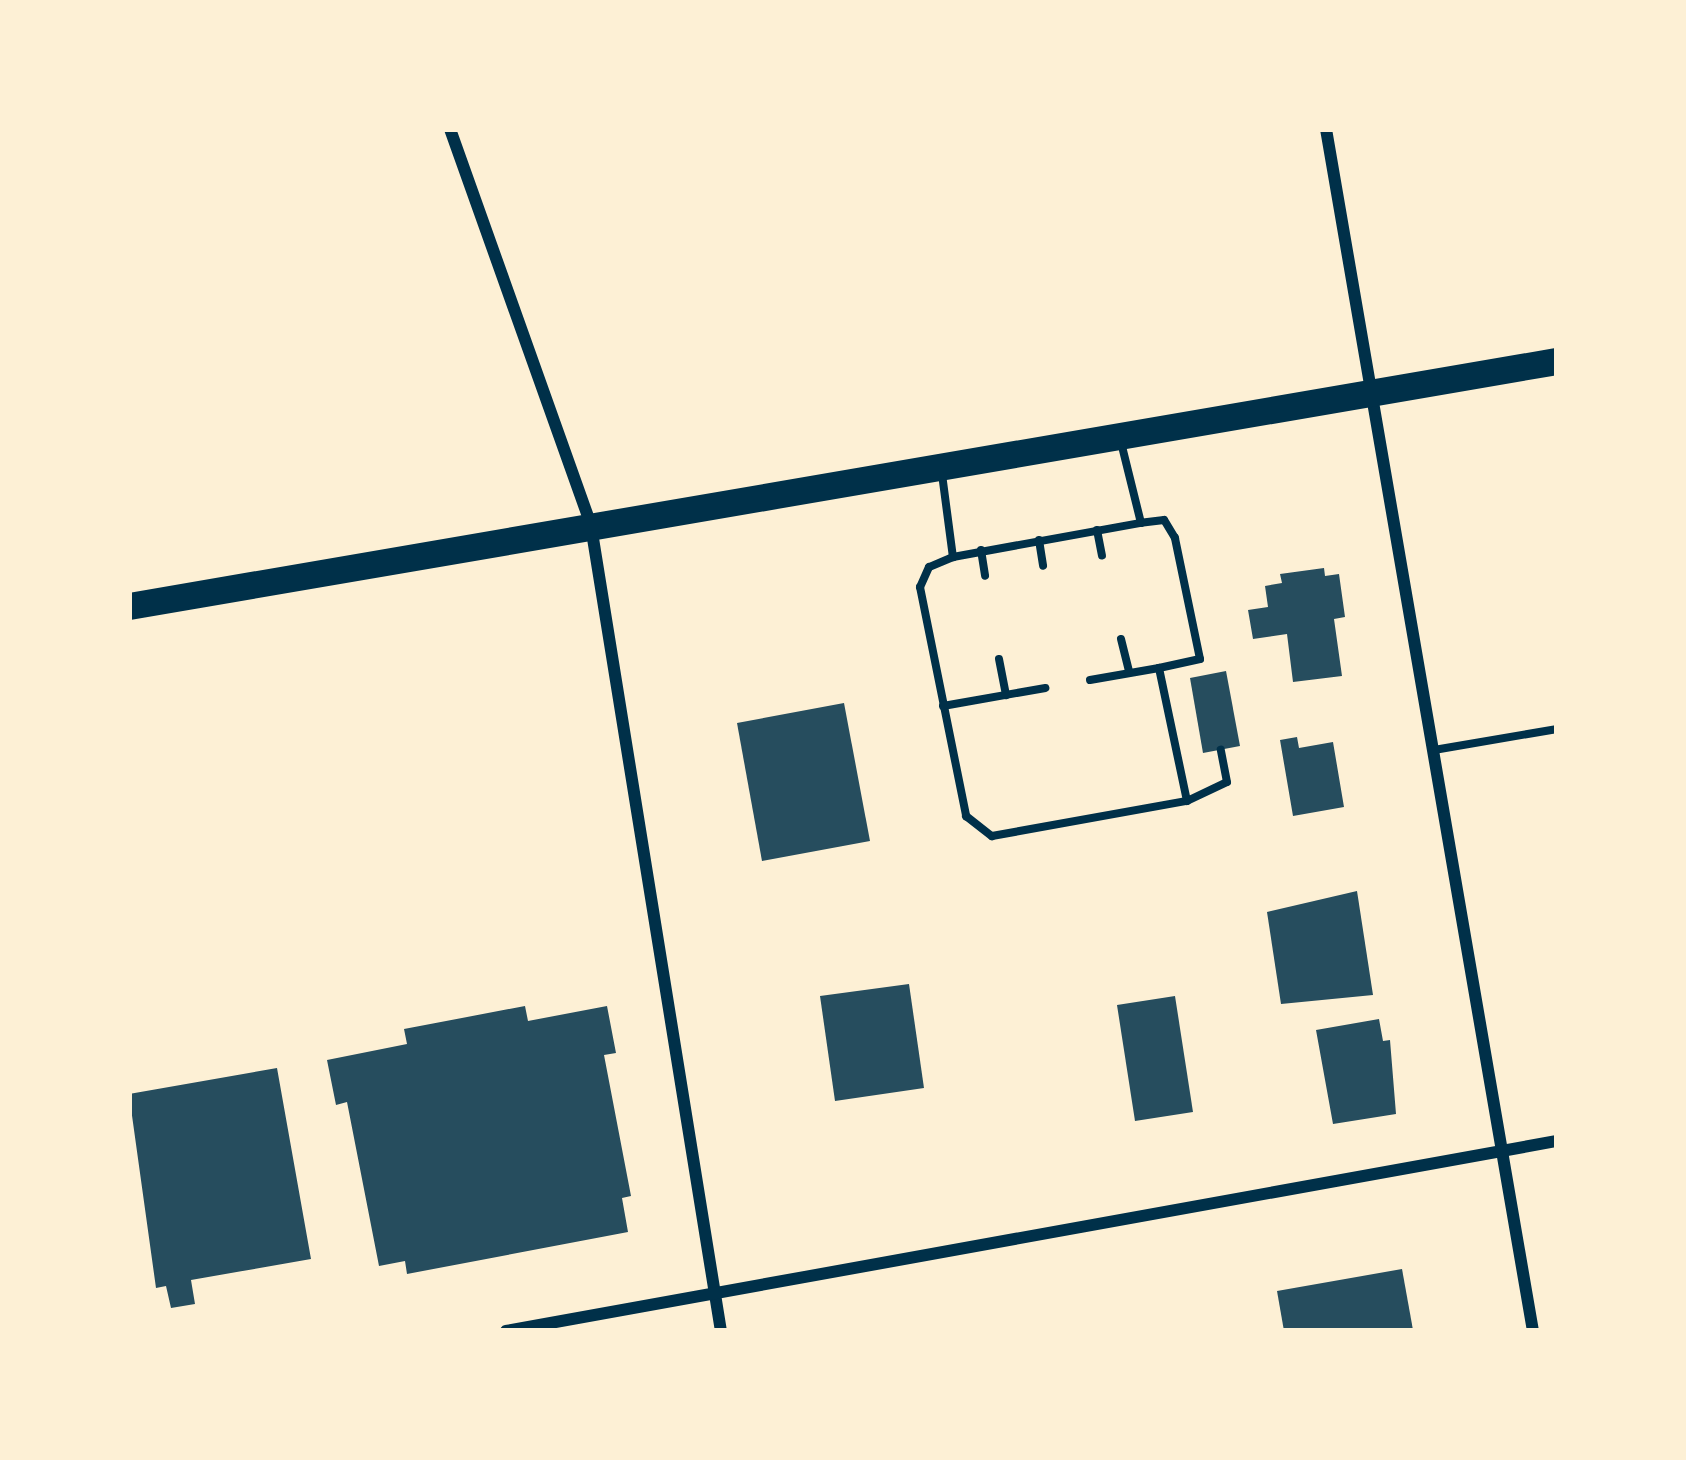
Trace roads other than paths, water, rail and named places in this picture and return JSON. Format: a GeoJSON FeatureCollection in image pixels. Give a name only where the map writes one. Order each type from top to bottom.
{"type":"FeatureCollection","features":[{"type":"Feature","properties":{"kind":"main road"},"geometry":{"type":"LineString","coordinates":[[129,606],[1557,361]]}},
{"type":"Feature","properties":{"kind":"street"},"geometry":{"type":"LineString","coordinates":[[449,129],[592,526],[721,1331]]}},
{"type":"Feature","properties":{"kind":"street"},"geometry":{"type":"LineString","coordinates":[[1326,129],[1533,1331]]}},
{"type":"Feature","properties":{"kind":"street"},"geometry":{"type":"LineString","coordinates":[[506,1331],[1557,1141]]}},
{"type":"Feature","properties":{"kind":"lane"},"geometry":{"type":"LineString","coordinates":[[1120,435],[1141,523]]}},
{"type":"Feature","properties":{"kind":"lane"},"geometry":{"type":"LineString","coordinates":[[941,466],[953,557]]}},
{"type":"Feature","properties":{"kind":"lane"},"geometry":{"type":"LineString","coordinates":[[1204,675],[1175,538],[1164,520],[953,557],[928,568],[920,587],[966,816],[992,836],[1187,801],[1228,782],[1221,749]]}},
{"type":"Feature","properties":{"kind":"lane"},"geometry":{"type":"LineString","coordinates":[[1097,530],[1102,556]]}},
{"type":"Feature","properties":{"kind":"lane"},"geometry":{"type":"LineString","coordinates":[[1039,540],[1043,566]]}},
{"type":"Feature","properties":{"kind":"lane"},"geometry":{"type":"LineString","coordinates":[[981,550],[985,576]]}},
{"type":"Feature","properties":{"kind":"lane"},"geometry":{"type":"LineString","coordinates":[[1120,639],[1130,672]]}},
{"type":"Feature","properties":{"kind":"lane"},"geometry":{"type":"LineString","coordinates":[[999,658],[1006,695]]}},
{"type":"Feature","properties":{"kind":"lane"},"geometry":{"type":"LineString","coordinates":[[1090,680],[1200,659]]}},
{"type":"Feature","properties":{"kind":"lane"},"geometry":{"type":"LineString","coordinates":[[1159,668],[1187,801]]}},
{"type":"Feature","properties":{"kind":"lane"},"geometry":{"type":"LineString","coordinates":[[943,706],[1045,688]]}},
{"type":"Feature","properties":{"kind":"lane"},"geometry":{"type":"LineString","coordinates":[[1432,750],[1557,729]]}}]}
